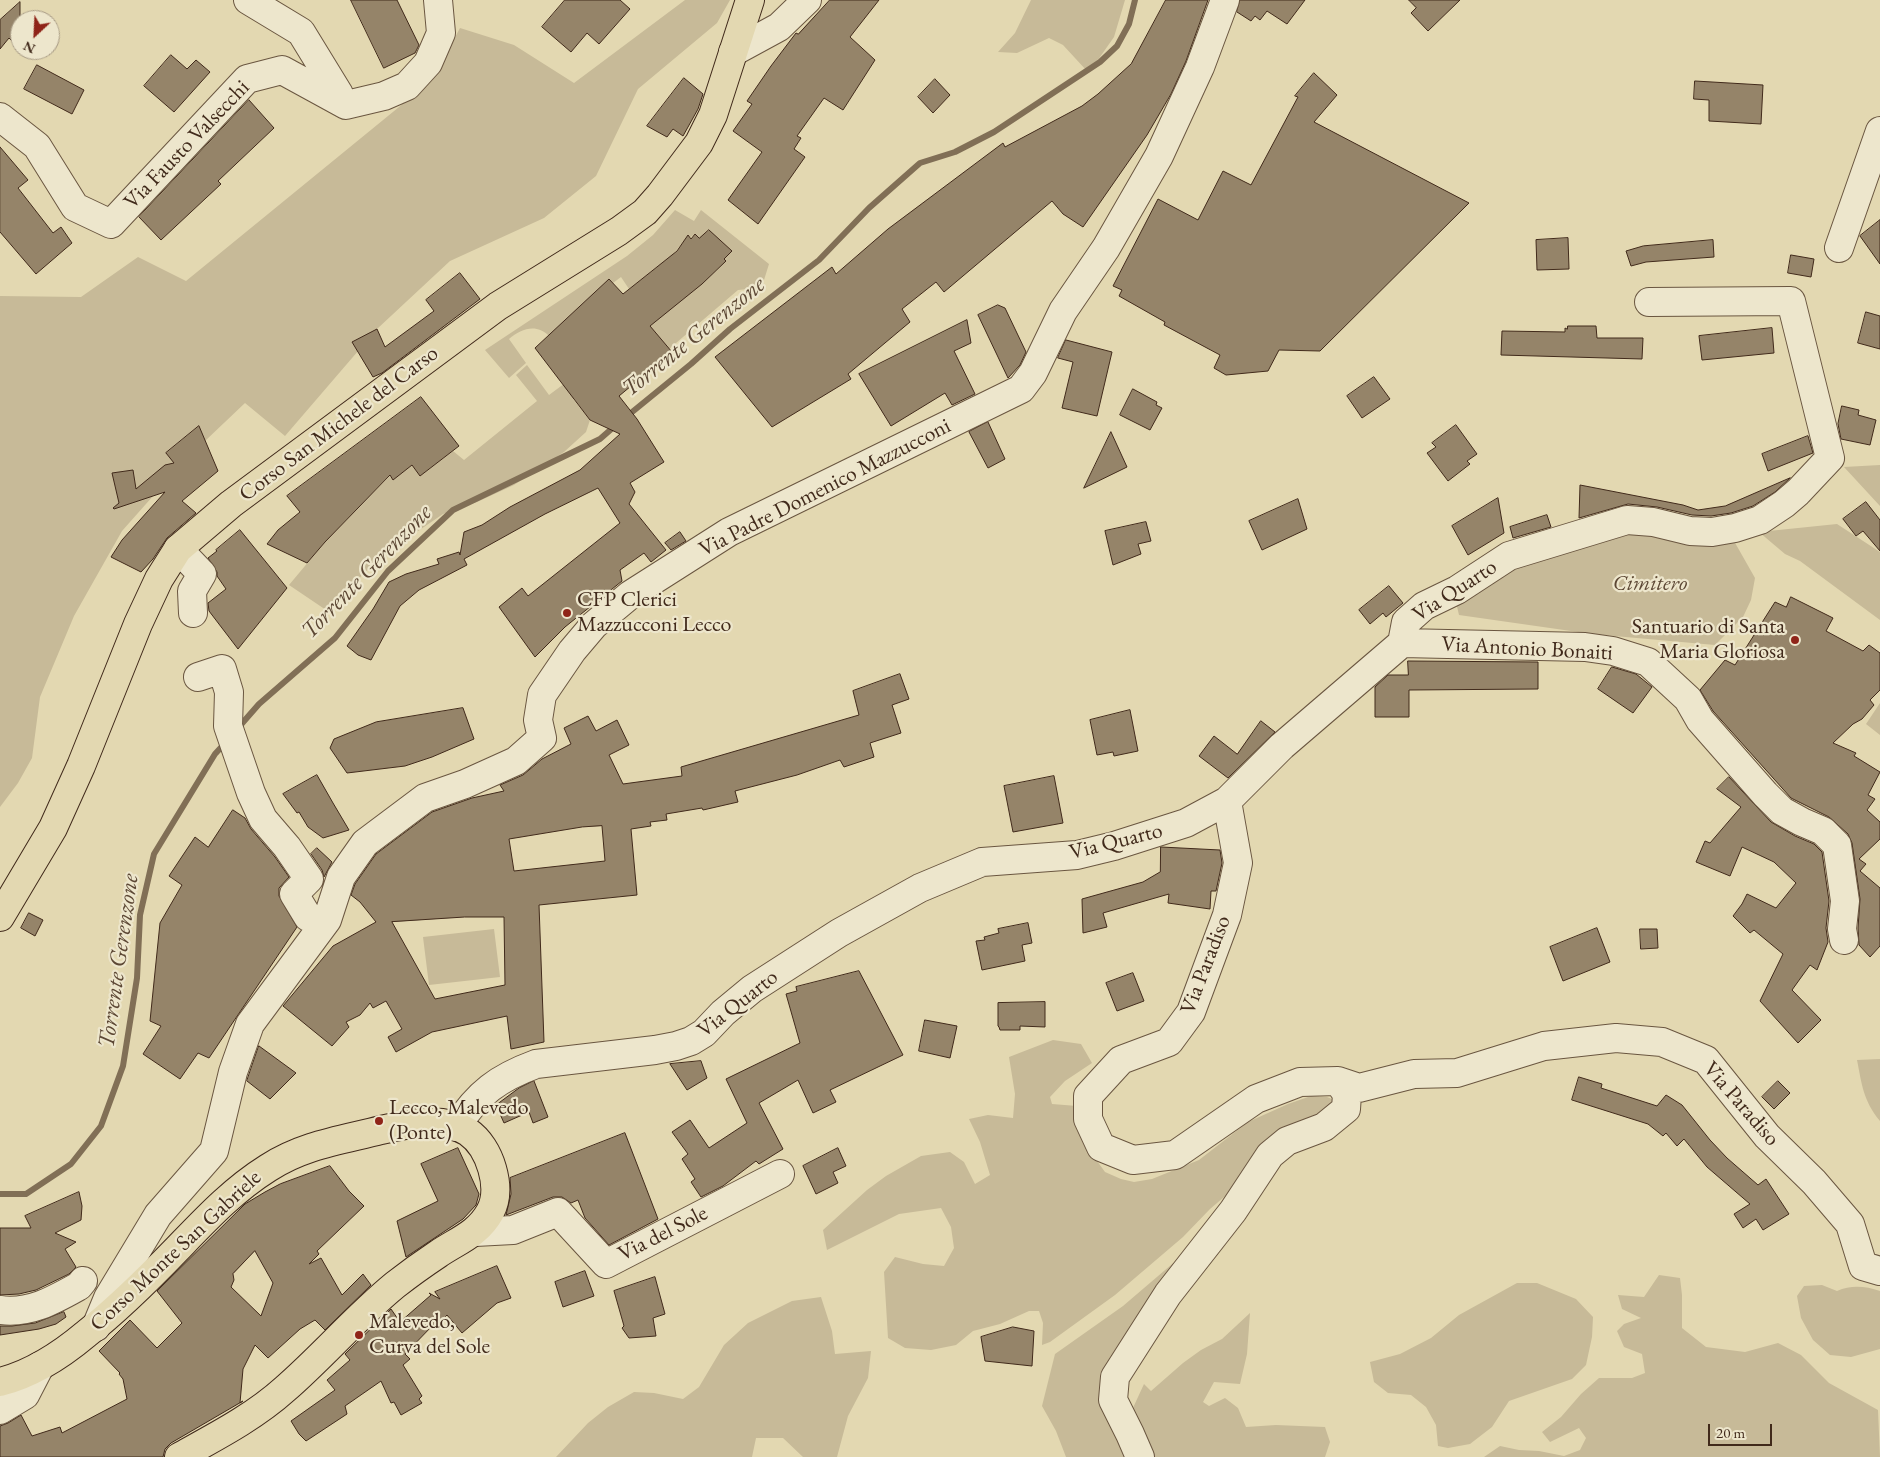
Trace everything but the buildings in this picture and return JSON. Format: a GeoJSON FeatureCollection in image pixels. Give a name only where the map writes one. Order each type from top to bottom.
{"type":"FeatureCollection","features":[{"type":"Feature","properties":{"kind":"main road","name":"Corso San Michele del Carso"},"geometry":{"type":"LineString","coordinates":[[0,917],[53,828],[81,766],[138,624],[159,579],[178,549],[231,504],[498,306],[619,232],[644,212],[660,195],[699,143],[713,115],[750,0]]}},
{"type":"Feature","properties":{"kind":"main road","name":"Corso Monte San Gabriele"},"geometry":{"type":"LineString","coordinates":[[0,1382],[10,1380],[40,1366],[65,1351],[140,1288],[226,1199],[266,1168],[286,1157],[326,1142],[431,1121],[456,1127],[469,1133],[488,1157],[495,1182],[494,1205],[483,1224],[475,1232],[430,1259],[378,1299],[283,1391],[247,1417],[179,1457]]}},
{"type":"Feature","properties":{"kind":"street"},"geometry":{"type":"LineString","coordinates":[[248,0],[300,32],[339,94],[338,100]]}},
{"type":"Feature","properties":{"kind":"street","name":"Via Fausto Valsecchi"},"geometry":{"type":"LineString","coordinates":[[0,117],[37,146],[75,207],[111,224],[246,79],[282,70],[346,105],[384,96],[407,86],[428,63],[441,33],[438,0]]}},
{"type":"Feature","properties":{"kind":"street"},"geometry":{"type":"LineString","coordinates":[[733,52],[779,27],[807,0]]}},
{"type":"Feature","properties":{"kind":"street","name":"Via Padre Domenico Mazzucconi"},"geometry":{"type":"LineString","coordinates":[[96,1326],[108,1298],[158,1216],[214,1151],[233,1072],[250,1024],[327,920],[342,877],[365,843],[425,798],[465,784],[516,761],[542,738],[538,720],[542,695],[572,651],[594,625],[630,595],[729,532],[1021,389],[1033,373],[1064,311],[1106,248],[1159,156],[1200,67],[1226,0]]}},
{"type":"Feature","properties":{"kind":"street"},"geometry":{"type":"LineString","coordinates":[[1839,248],[1880,131]]}},
{"type":"Feature","properties":{"kind":"street","name":"Via Quarto"},"geometry":{"type":"LineString","coordinates":[[456,1127],[469,1108],[486,1090],[519,1070],[536,1064],[676,1046],[704,1034],[723,1014],[752,989],[824,943],[920,888],[982,862],[1077,855],[1114,846],[1186,823],[1228,801],[1282,746],[1402,643],[1406,622],[1424,606],[1457,590],[1509,556],[1627,520],[1653,522],[1690,530],[1712,532],[1760,520],[1784,504],[1830,458],[1791,301],[1650,302]]}},
{"type":"Feature","properties":{"kind":"street"},"geometry":{"type":"LineString","coordinates":[[178,549],[202,574],[192,591],[193,613]]}},
{"type":"Feature","properties":{"kind":"street","name":"Via Antonio Bonaiti"},"geometry":{"type":"LineString","coordinates":[[1402,643],[1577,647],[1613,651],[1648,662],[1688,699],[1700,720],[1782,811],[1802,822],[1823,830],[1837,845],[1845,901],[1842,929],[1844,940]]}},
{"type":"Feature","properties":{"kind":"street"},"geometry":{"type":"LineString","coordinates":[[198,677],[222,669],[229,692],[231,736],[263,819],[287,847],[309,879],[294,894],[308,917]]}},
{"type":"Feature","properties":{"kind":"street","name":"Via Paradiso"},"geometry":{"type":"LineString","coordinates":[[1228,801],[1238,863],[1227,915],[1191,1012],[1169,1042],[1121,1060],[1088,1096],[1088,1119],[1101,1147],[1133,1160],[1175,1155],[1256,1099],[1300,1082],[1338,1081],[1359,1088],[1414,1074],[1457,1073],[1544,1046],[1616,1038],[1662,1042],[1706,1060],[1767,1136],[1814,1182],[1850,1224],[1863,1266],[1880,1271]]}},
{"type":"Feature","properties":{"kind":"street"},"geometry":{"type":"LineString","coordinates":[[1140,1457],[1113,1400],[1115,1377],[1168,1294],[1233,1211],[1270,1155],[1287,1141],[1324,1127],[1346,1110],[1347,1094],[1338,1081]]}},
{"type":"Feature","properties":{"kind":"street","name":"Via del Sole"},"geometry":{"type":"LineString","coordinates":[[475,1232],[513,1230],[558,1212],[606,1264],[780,1174]]}},
{"type":"Feature","properties":{"kind":"street"},"geometry":{"type":"LineString","coordinates":[[0,1310],[16,1310],[43,1305],[79,1286],[84,1281]]}},
{"type":"Feature","properties":{"kind":"street"},"geometry":{"type":"LineString","coordinates":[[0,1410],[25,1395],[40,1366]]}},
{"type":"Feature","properties":{"kind":"green space"},"geometry":{"type":"Polygon","coordinates":[[[685,0],[730,0],[717,23],[638,89],[596,176],[544,218],[450,261],[377,329],[285,436],[245,403],[185,460],[122,531],[74,616],[40,697],[32,758],[18,783],[0,807],[0,296],[81,297],[138,257],[186,281],[399,107],[437,71],[460,28],[514,45],[574,83],[685,0]]]}},
{"type":"Feature","properties":{"kind":"green space"},"geometry":{"type":"Polygon","coordinates":[[[1031,0],[1125,0],[1114,37],[1093,67],[1087,71],[1063,45],[1049,38],[1017,53],[998,52],[1015,33],[1031,0]]]}},
{"type":"Feature","properties":{"kind":"green space"},"geometry":{"type":"Polygon","coordinates":[[[675,210],[694,221],[701,210],[769,264],[764,280],[757,288],[738,290],[669,349],[654,331],[573,399],[590,420],[586,432],[564,452],[514,485],[477,502],[443,514],[399,544],[365,572],[329,612],[289,585],[325,542],[390,476],[393,479],[412,465],[420,476],[453,451],[464,460],[537,401],[516,375],[527,365],[549,395],[716,271],[726,261],[724,259],[732,251],[708,230],[699,238],[695,234],[683,242],[662,268],[659,265],[629,289],[621,277],[613,283],[609,279],[549,336],[544,332],[534,329],[518,332],[509,339],[526,363],[509,378],[485,350],[627,256],[653,235],[675,210]]]}},
{"type":"Feature","properties":{"kind":"green space"},"geometry":{"type":"Polygon","coordinates":[[[1880,465],[1880,506],[1844,467],[1880,465]]]}},
{"type":"Feature","properties":{"kind":"green space"},"geometry":{"type":"Polygon","coordinates":[[[1837,524],[1880,552],[1880,620],[1800,561],[1785,554],[1759,532],[1837,524]]]}},
{"type":"Feature","properties":{"kind":"green space","name":"Cimitero"},"geometry":{"type":"Polygon","coordinates":[[[1641,527],[1734,541],[1755,578],[1751,600],[1743,617],[1715,645],[1592,634],[1459,615],[1455,598],[1541,554],[1641,527]]]}},
{"type":"Feature","properties":{"kind":"green space"},"geometry":{"type":"Polygon","coordinates":[[[1880,703],[1880,735],[1866,724],[1880,703]]]}},
{"type":"Feature","properties":{"kind":"green space"},"geometry":{"type":"Polygon","coordinates":[[[494,929],[500,977],[429,985],[423,937],[494,929]]]}},
{"type":"Feature","properties":{"kind":"green space"},"geometry":{"type":"Polygon","coordinates":[[[1053,1040],[1081,1044],[1092,1063],[1065,1081],[1050,1097],[1052,1104],[1077,1106],[1092,1154],[1105,1172],[1134,1182],[1152,1179],[1199,1160],[1248,1122],[1288,1104],[1311,1096],[1327,1097],[1337,1101],[1210,1209],[1183,1237],[1115,1295],[1050,1342],[1042,1345],[1043,1323],[1039,1311],[1029,1311],[1000,1324],[973,1331],[956,1345],[931,1350],[905,1348],[888,1338],[884,1272],[895,1257],[923,1264],[944,1266],[954,1248],[951,1227],[941,1208],[899,1214],[827,1250],[823,1230],[867,1190],[886,1176],[921,1156],[950,1152],[964,1162],[975,1184],[990,1175],[980,1142],[969,1119],[988,1115],[1013,1118],[1015,1094],[1009,1057],[1053,1040]]]}},
{"type":"Feature","properties":{"kind":"green space"},"geometry":{"type":"Polygon","coordinates":[[[1880,1059],[1880,1121],[1867,1099],[1857,1060],[1880,1059]]]}},
{"type":"Feature","properties":{"kind":"green space"},"geometry":{"type":"Polygon","coordinates":[[[1192,1247],[1121,1352],[1130,1457],[1066,1457],[1056,1431],[1042,1406],[1055,1354],[1123,1306],[1192,1247]]]}},
{"type":"Feature","properties":{"kind":"green space"},"geometry":{"type":"Polygon","coordinates":[[[1659,1275],[1680,1278],[1682,1328],[1706,1347],[1745,1352],[1778,1343],[1801,1355],[1829,1383],[1878,1410],[1880,1457],[1484,1457],[1500,1446],[1564,1456],[1580,1450],[1586,1438],[1579,1428],[1550,1442],[1542,1432],[1561,1417],[1581,1394],[1599,1378],[1632,1378],[1645,1373],[1642,1354],[1624,1347],[1617,1331],[1624,1324],[1641,1318],[1622,1309],[1618,1295],[1644,1297],[1659,1275]]]}},
{"type":"Feature","properties":{"kind":"green space"},"geometry":{"type":"Polygon","coordinates":[[[1517,1283],[1537,1283],[1576,1299],[1593,1317],[1592,1337],[1586,1365],[1572,1379],[1509,1401],[1492,1427],[1470,1444],[1448,1448],[1438,1446],[1436,1425],[1426,1407],[1411,1395],[1388,1393],[1374,1382],[1370,1362],[1400,1354],[1431,1338],[1459,1315],[1517,1283]]]}},
{"type":"Feature","properties":{"kind":"green space"},"geometry":{"type":"Polygon","coordinates":[[[1822,1285],[1837,1291],[1858,1287],[1880,1291],[1880,1349],[1851,1357],[1830,1355],[1813,1340],[1801,1318],[1797,1296],[1804,1286],[1822,1285]]]}},
{"type":"Feature","properties":{"kind":"green space"},"geometry":{"type":"Polygon","coordinates":[[[821,1297],[832,1331],[835,1354],[871,1351],[868,1378],[848,1416],[837,1457],[803,1457],[783,1438],[756,1438],[752,1457],[556,1457],[588,1423],[608,1407],[634,1392],[654,1393],[683,1399],[699,1387],[724,1345],[748,1323],[792,1301],[821,1297]]]}},
{"type":"Feature","properties":{"kind":"green space"},"geometry":{"type":"Polygon","coordinates":[[[1250,1313],[1247,1354],[1240,1384],[1214,1382],[1203,1402],[1209,1406],[1225,1398],[1238,1408],[1246,1427],[1276,1425],[1325,1427],[1330,1442],[1325,1457],[1154,1457],[1150,1444],[1132,1410],[1144,1384],[1151,1391],[1183,1363],[1201,1350],[1222,1339],[1250,1313]]]}},
{"type":"Feature","properties":{"kind":"waterway","name":"Torrente Gerenzone"},"geometry":{"type":"LineString","coordinates":[[626,417],[691,364],[730,329],[819,260],[869,208],[920,163],[955,152],[994,132],[1100,62],[1117,46],[1129,24],[1135,0]]}},
{"type":"Feature","properties":{"kind":"waterway","name":"Torrente Gerenzone"},"geometry":{"type":"LineString","coordinates":[[238,728],[259,704],[335,638],[388,571],[453,510],[600,439],[616,425]]}},
{"type":"Feature","properties":{"kind":"waterway","name":"Torrente Gerenzone"},"geometry":{"type":"LineString","coordinates":[[0,1194],[26,1194],[71,1164],[101,1126],[123,1066],[137,978],[140,915],[154,854],[215,754],[226,742]]}},
{"type":"Feature","properties":{"kind":"place","name":"CFP Clerici Mazzucconi Lecco"},"geometry":{"type":"Point","coordinates":[567,613]}},
{"type":"Feature","properties":{"kind":"place","name":"Santuario di Santa Maria Gloriosa"},"geometry":{"type":"Point","coordinates":[1795,640]}},
{"type":"Feature","properties":{"kind":"place","name":"Lecco, Malevedo (Ponte)"},"geometry":{"type":"Point","coordinates":[379,1121]}},
{"type":"Feature","properties":{"kind":"place","name":"Malevedo, Curva del Sole"},"geometry":{"type":"Point","coordinates":[359,1335]}}]}
